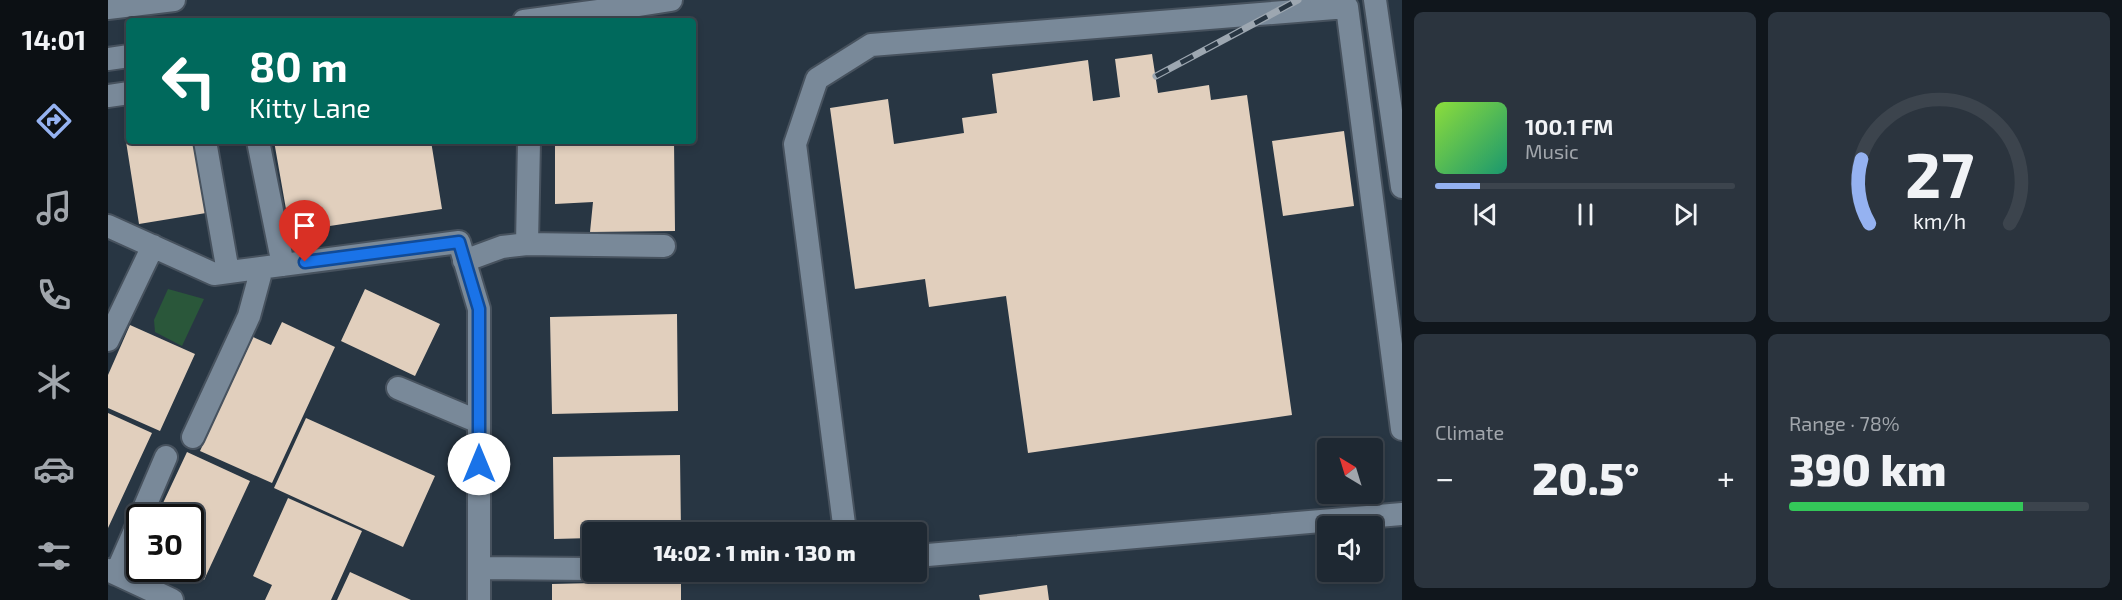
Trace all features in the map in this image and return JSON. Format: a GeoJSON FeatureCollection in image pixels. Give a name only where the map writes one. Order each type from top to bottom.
{"type":"FeatureCollection","features":[{"type":"Feature","properties":{"kind":"street"},"geometry":{"type":"LineString","coordinates":[[110,9],[174,0]]}},
{"type":"Feature","properties":{"kind":"street"},"geometry":{"type":"LineString","coordinates":[[541,18],[619,4],[671,0]]}},
{"type":"Feature","properties":{"kind":"street"},"geometry":{"type":"LineString","coordinates":[[1375,0],[1402,186]]}},
{"type":"Feature","properties":{"kind":"street"},"geometry":{"type":"LineString","coordinates":[[844,522],[795,144],[817,80],[871,45],[1347,7],[1402,429]]}},
{"type":"Feature","properties":{"kind":"street"},"geometry":{"type":"LineString","coordinates":[[108,59],[126,56]]}},
{"type":"Feature","properties":{"kind":"street"},"geometry":{"type":"LineString","coordinates":[[108,96],[126,93]]}},
{"type":"Feature","properties":{"kind":"street"},"geometry":{"type":"LineString","coordinates":[[206,144],[228,272]]}},
{"type":"Feature","properties":{"kind":"street"},"geometry":{"type":"LineString","coordinates":[[193,437],[272,266],[258,144]]}},
{"type":"Feature","properties":{"kind":"street"},"geometry":{"type":"LineString","coordinates":[[527,244],[529,144]]}},
{"type":"Feature","properties":{"kind":"street"},"geometry":{"type":"LineString","coordinates":[[108,225],[214,274],[459,242],[479,309],[479,600]]}},
{"type":"Feature","properties":{"kind":"street"},"geometry":{"type":"LineString","coordinates":[[464,261],[502,247],[527,244],[664,246]]}},
{"type":"Feature","properties":{"kind":"street"},"geometry":{"type":"LineString","coordinates":[[108,340],[153,246]]}},
{"type":"Feature","properties":{"kind":"street"},"geometry":{"type":"LineString","coordinates":[[399,388],[479,422]]}},
{"type":"Feature","properties":{"kind":"street"},"geometry":{"type":"LineString","coordinates":[[146,504],[166,457]]}},
{"type":"Feature","properties":{"kind":"street"},"geometry":{"type":"LineString","coordinates":[[927,555],[1402,514]]}},
{"type":"Feature","properties":{"kind":"street"},"geometry":{"type":"LineString","coordinates":[[126,545],[112,572],[172,600]]}},
{"type":"Feature","properties":{"kind":"street"},"geometry":{"type":"LineString","coordinates":[[479,568],[582,568]]}},
{"type":"Feature","properties":{"kind":"green space"},"geometry":{"type":"Polygon","coordinates":[[[168,289],[204,299],[182,346],[155,332],[154,320],[168,289]]]}},
{"type":"Feature","properties":{"kind":"building"},"geometry":{"type":"Polygon","coordinates":[[[1152,54],[1158,93],[1209,85],[1211,100],[1247,95],[1292,415],[1028,453],[1006,296],[929,307],[925,279],[855,289],[830,108],[888,99],[894,144],[964,133],[962,118],[997,113],[992,74],[1088,60],[1093,101],[1120,97],[1115,59],[1152,54]]]}},
{"type":"Feature","properties":{"kind":"building"},"geometry":{"type":"Polygon","coordinates":[[[1344,131],[1354,206],[1283,216],[1272,141],[1344,131]]]}},
{"type":"Feature","properties":{"kind":"building"},"geometry":{"type":"Polygon","coordinates":[[[126,144],[195,144],[206,213],[139,224],[126,144]]]}},
{"type":"Feature","properties":{"kind":"building"},"geometry":{"type":"Polygon","coordinates":[[[275,144],[431,144],[442,209],[290,232],[275,144]]]}},
{"type":"Feature","properties":{"kind":"building"},"geometry":{"type":"Polygon","coordinates":[[[555,144],[674,144],[675,231],[590,232],[593,202],[555,204],[555,144]]]}},
{"type":"Feature","properties":{"kind":"building"},"geometry":{"type":"Polygon","coordinates":[[[365,289],[440,324],[415,376],[341,341],[365,289]]]}},
{"type":"Feature","properties":{"kind":"building"},"geometry":{"type":"Polygon","coordinates":[[[677,314],[678,411],[552,414],[550,317],[677,314]]]}},
{"type":"Feature","properties":{"kind":"building"},"geometry":{"type":"Polygon","coordinates":[[[282,322],[335,347],[272,483],[200,451],[253,337],[271,345],[282,322]]]}},
{"type":"Feature","properties":{"kind":"building"},"geometry":{"type":"Polygon","coordinates":[[[130,325],[195,354],[160,431],[108,408],[108,375],[130,325]]]}},
{"type":"Feature","properties":{"kind":"building"},"geometry":{"type":"Polygon","coordinates":[[[108,413],[152,433],[108,528],[108,413]]]}},
{"type":"Feature","properties":{"kind":"building"},"geometry":{"type":"Polygon","coordinates":[[[306,418],[435,476],[403,547],[274,488],[306,418]]]}},
{"type":"Feature","properties":{"kind":"building"},"geometry":{"type":"Polygon","coordinates":[[[187,452],[250,481],[204,580],[204,504],[163,504],[187,452]]]}},
{"type":"Feature","properties":{"kind":"building"},"geometry":{"type":"Polygon","coordinates":[[[680,455],[681,522],[582,522],[582,538],[554,539],[553,457],[680,455]]]}},
{"type":"Feature","properties":{"kind":"building"},"geometry":{"type":"Polygon","coordinates":[[[288,498],[362,531],[331,600],[265,600],[272,585],[253,576],[288,498]]]}},
{"type":"Feature","properties":{"kind":"building"},"geometry":{"type":"Polygon","coordinates":[[[350,572],[411,600],[337,600],[350,572]]]}},
{"type":"Feature","properties":{"kind":"building"},"geometry":{"type":"Polygon","coordinates":[[[681,582],[681,600],[552,600],[552,584],[681,582]]]}},
{"type":"Feature","properties":{"kind":"building"},"geometry":{"type":"Polygon","coordinates":[[[1047,585],[1049,600],[980,600],[979,595],[1047,585]]]}},
{"type":"Feature","properties":{"kind":"railway"},"geometry":{"type":"LineString","coordinates":[[1156,76],[1298,0]]}},
{"type":"Feature","properties":{"kind":"route"},"geometry":{"type":"LineString","coordinates":[[305,262],[459,242],[479,309],[479,464]]}}]}
